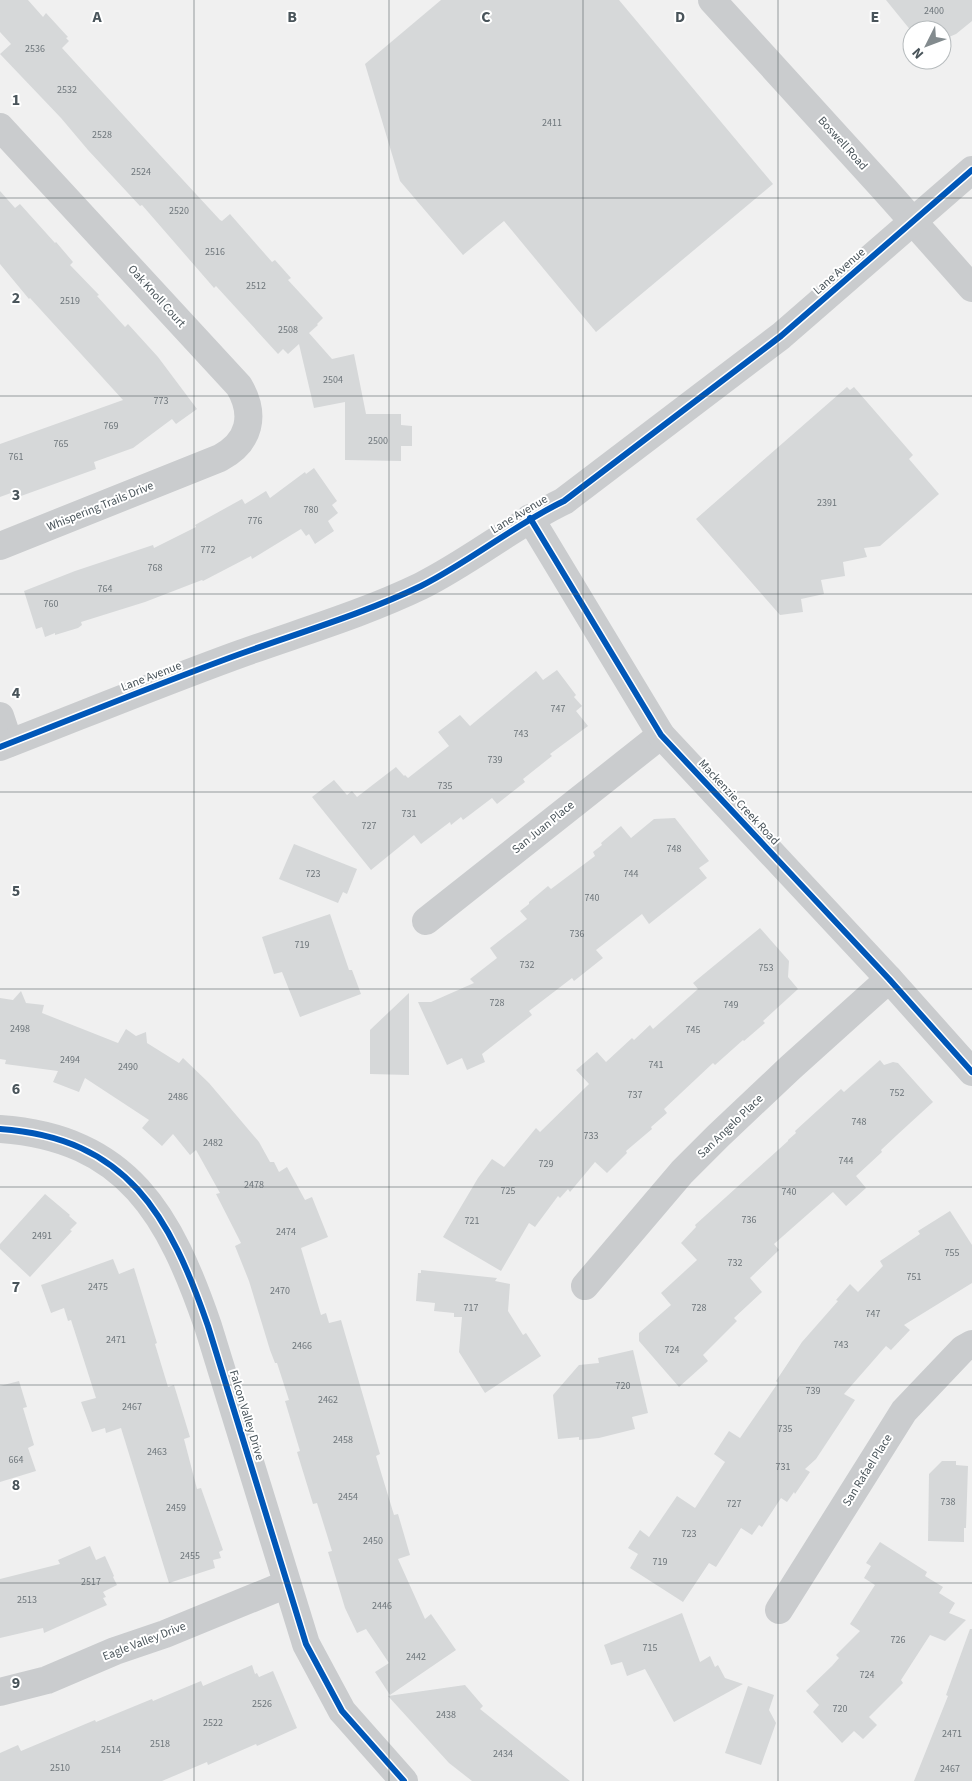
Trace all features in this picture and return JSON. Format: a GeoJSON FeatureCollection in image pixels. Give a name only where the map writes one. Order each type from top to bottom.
{"type":"FeatureCollection","features":[{"type":"Feature","properties":{"kind":"street","name":"Boswell Road"},"geometry":{"type":"LineString","coordinates":[[712,0],[972,288]]}},
{"type":"Feature","properties":{"kind":"street","name":"Oak Knoll Court"},"geometry":{"type":"LineString","coordinates":[[0,127],[239,386],[245,395],[249,415],[244,436],[238,446],[230,453],[199,466]]}},
{"type":"Feature","properties":{"kind":"street","name":"Lane Avenue"},"geometry":{"type":"LineString","coordinates":[[5,745],[239,655],[349,617],[422,585],[485,548],[530,518],[564,501],[781,336],[972,170]]}},
{"type":"Feature","properties":{"kind":"street","name":"Whispering Trails Drive"},"geometry":{"type":"LineString","coordinates":[[0,546],[199,466]]}},
{"type":"Feature","properties":{"kind":"street","name":"Mackenzie Creek Road"},"geometry":{"type":"LineString","coordinates":[[530,518],[661,735],[889,979],[972,1072]]}},
{"type":"Feature","properties":{"kind":"street"},"geometry":{"type":"LineString","coordinates":[[0,716],[5,745]]}},
{"type":"Feature","properties":{"kind":"street","name":"San Juan Place"},"geometry":{"type":"LineString","coordinates":[[426,921],[661,735]]}},
{"type":"Feature","properties":{"kind":"street","name":"San Angelo Place"},"geometry":{"type":"LineString","coordinates":[[585,1286],[682,1172],[718,1136],[889,979]]}},
{"type":"Feature","properties":{"kind":"street","name":"Falcon Valley Drive"},"geometry":{"type":"LineString","coordinates":[[0,1129],[36,1133],[84,1149],[106,1162],[126,1178],[160,1216],[192,1279],[306,1644],[342,1711],[404,1781]]}},
{"type":"Feature","properties":{"kind":"street","name":"San Rafael Place"},"geometry":{"type":"LineString","coordinates":[[779,1610],[904,1411],[963,1349],[972,1344]]}},
{"type":"Feature","properties":{"kind":"street","name":"Eagle Valley Drive"},"geometry":{"type":"LineString","coordinates":[[0,1692],[48,1680],[287,1584]]}},
{"type":"Feature","properties":{"kind":"building"},"geometry":{"type":"Polygon","coordinates":[[[0,0],[28,0],[43,17],[46,13],[68,37],[66,38],[69,41],[62,48],[146,140],[220,220],[222,221],[230,214],[272,262],[275,260],[291,278],[288,280],[323,318],[309,333],[332,359],[354,354],[366,414],[401,414],[401,425],[412,426],[412,446],[401,446],[401,461],[345,460],[345,402],[314,408],[299,344],[288,354],[283,349],[278,354],[216,286],[214,288],[142,205],[140,206],[61,118],[0,54],[11,44],[0,32],[0,0]]]}},
{"type":"Feature","properties":{"kind":"building"},"geometry":{"type":"Polygon","coordinates":[[[441,0],[619,0],[773,184],[596,332],[504,221],[463,255],[400,181],[365,64],[441,0]]]}},
{"type":"Feature","properties":{"kind":"building"},"geometry":{"type":"Polygon","coordinates":[[[886,0],[972,0],[972,21],[952,36],[952,20],[902,20],[886,0]]]}},
{"type":"Feature","properties":{"kind":"building"},"geometry":{"type":"Polygon","coordinates":[[[0,191],[15,208],[20,204],[56,242],[73,262],[70,265],[99,295],[97,296],[125,327],[128,324],[158,357],[197,409],[176,424],[172,419],[133,448],[94,462],[96,469],[21,496],[19,490],[0,497],[0,444],[123,400],[29,299],[0,264],[0,191]]]}},
{"type":"Feature","properties":{"kind":"building"},"geometry":{"type":"Polygon","coordinates":[[[847,387],[850,390],[854,387],[913,455],[909,459],[939,494],[880,546],[864,548],[867,557],[843,562],[845,576],[821,580],[824,594],[801,599],[803,612],[780,615],[696,519],[847,387]]]}},
{"type":"Feature","properties":{"kind":"building"},"geometry":{"type":"Polygon","coordinates":[[[314,468],[337,501],[332,505],[338,513],[328,521],[334,531],[315,544],[309,534],[306,536],[301,529],[252,559],[251,556],[203,581],[81,622],[82,625],[78,628],[55,635],[55,633],[45,637],[42,627],[36,629],[24,591],[75,571],[153,545],[154,548],[196,527],[195,525],[242,499],[245,504],[266,491],[270,498],[305,472],[306,474],[314,468]]]}},
{"type":"Feature","properties":{"kind":"building"},"geometry":{"type":"Polygon","coordinates":[[[557,670],[576,695],[574,697],[582,706],[576,711],[588,726],[550,754],[552,756],[523,779],[525,782],[497,804],[492,798],[463,820],[461,817],[451,825],[450,822],[421,844],[414,835],[371,870],[312,797],[334,780],[347,795],[352,791],[357,797],[396,767],[408,778],[449,746],[438,732],[460,715],[470,726],[536,671],[543,680],[557,670]]]}},
{"type":"Feature","properties":{"kind":"building"},"geometry":{"type":"Polygon","coordinates":[[[675,818],[709,861],[699,868],[707,878],[649,924],[642,914],[596,950],[603,958],[574,981],[572,978],[529,1011],[532,1015],[482,1054],[485,1062],[467,1070],[462,1058],[447,1065],[418,1002],[431,1002],[474,983],[470,979],[497,958],[490,948],[527,919],[520,911],[548,886],[551,889],[595,856],[593,852],[621,826],[631,838],[654,819],[675,818]]]}},
{"type":"Feature","properties":{"kind":"building"},"geometry":{"type":"Polygon","coordinates":[[[294,844],[357,869],[347,894],[343,892],[338,903],[279,879],[294,844]]]}},
{"type":"Feature","properties":{"kind":"building"},"geometry":{"type":"Polygon","coordinates":[[[330,914],[349,970],[352,970],[361,994],[300,1017],[282,972],[274,974],[262,937],[330,914]]]}},
{"type":"Feature","properties":{"kind":"building"},"geometry":{"type":"Polygon","coordinates":[[[760,928],[789,961],[788,977],[798,989],[763,1021],[765,1023],[715,1065],[713,1063],[664,1109],[667,1113],[651,1127],[652,1129],[626,1151],[627,1153],[607,1173],[595,1162],[570,1192],[568,1189],[560,1198],[558,1196],[535,1227],[529,1223],[501,1271],[443,1237],[478,1178],[492,1159],[504,1167],[536,1128],[540,1132],[589,1084],[576,1070],[597,1052],[606,1062],[632,1038],[634,1040],[650,1025],[653,1029],[698,989],[693,983],[760,928]]]}},
{"type":"Feature","properties":{"kind":"building"},"geometry":{"type":"Polygon","coordinates":[[[21,991],[26,1003],[44,1005],[42,1013],[118,1043],[126,1029],[136,1036],[146,1032],[147,1043],[179,1063],[183,1058],[209,1083],[259,1142],[270,1162],[274,1162],[279,1172],[287,1167],[305,1200],[312,1197],[328,1237],[301,1248],[321,1315],[326,1313],[329,1323],[341,1320],[380,1454],[376,1456],[394,1515],[398,1514],[410,1555],[398,1559],[425,1619],[431,1614],[456,1650],[390,1695],[375,1672],[389,1663],[366,1629],[357,1633],[345,1608],[328,1552],[332,1551],[317,1503],[313,1504],[297,1452],[300,1451],[285,1401],[289,1400],[277,1363],[275,1363],[270,1350],[249,1281],[235,1246],[241,1243],[216,1194],[220,1193],[196,1150],[190,1155],[173,1134],[162,1146],[142,1128],[149,1120],[85,1078],[79,1092],[53,1082],[58,1071],[5,1064],[6,1060],[0,1059],[0,998],[13,1000],[21,991]]]}},
{"type":"Feature","properties":{"kind":"building"},"geometry":{"type":"Polygon","coordinates":[[[409,993],[409,1075],[370,1074],[370,1030],[409,993]]]}},
{"type":"Feature","properties":{"kind":"building"},"geometry":{"type":"Polygon","coordinates":[[[880,1060],[884,1065],[893,1062],[898,1063],[933,1102],[856,1176],[866,1188],[846,1206],[833,1192],[774,1244],[779,1250],[750,1278],[762,1292],[734,1318],[737,1321],[703,1355],[708,1361],[679,1387],[639,1341],[639,1333],[671,1305],[661,1293],[697,1260],[681,1243],[696,1227],[695,1225],[788,1141],[796,1133],[795,1131],[841,1089],[844,1092],[880,1060]]]}},
{"type":"Feature","properties":{"kind":"building"},"geometry":{"type":"Polygon","coordinates":[[[45,1194],[77,1223],[30,1277],[0,1249],[0,1244],[45,1194]]]}},
{"type":"Feature","properties":{"kind":"building"},"geometry":{"type":"Polygon","coordinates":[[[950,1211],[972,1245],[972,1283],[904,1325],[910,1330],[891,1350],[886,1346],[844,1394],[855,1400],[816,1459],[805,1469],[810,1472],[795,1494],[794,1492],[787,1502],[781,1498],[762,1527],[759,1525],[752,1535],[741,1528],[716,1567],[709,1563],[683,1602],[630,1568],[638,1554],[628,1548],[640,1530],[649,1537],[677,1496],[695,1508],[725,1462],[714,1454],[729,1431],[740,1438],[778,1383],[776,1381],[802,1342],[838,1301],[836,1300],[850,1284],[858,1292],[883,1266],[880,1261],[920,1234],[918,1231],[950,1211]]]}},
{"type":"Feature","properties":{"kind":"building"},"geometry":{"type":"Polygon","coordinates":[[[113,1259],[119,1274],[134,1268],[157,1343],[155,1344],[168,1387],[174,1385],[190,1437],[184,1439],[197,1489],[201,1488],[223,1550],[219,1552],[221,1558],[213,1560],[215,1568],[169,1583],[121,1428],[106,1433],[105,1428],[92,1432],[81,1402],[96,1398],[71,1320],[68,1321],[64,1308],[51,1313],[41,1285],[113,1259]]]}},
{"type":"Feature","properties":{"kind":"building"},"geometry":{"type":"Polygon","coordinates":[[[421,1270],[497,1278],[495,1281],[510,1284],[508,1311],[523,1335],[526,1333],[541,1356],[485,1393],[459,1352],[462,1317],[454,1317],[454,1313],[434,1311],[435,1303],[416,1301],[418,1273],[421,1273],[421,1270]]]}},
{"type":"Feature","properties":{"kind":"building"},"geometry":{"type":"Polygon","coordinates":[[[633,1350],[648,1413],[632,1417],[635,1429],[599,1438],[579,1440],[579,1437],[558,1439],[553,1395],[579,1365],[599,1363],[598,1358],[633,1350]]]}},
{"type":"Feature","properties":{"kind":"building"},"geometry":{"type":"Polygon","coordinates":[[[19,1381],[27,1407],[23,1408],[34,1445],[28,1448],[36,1471],[0,1482],[0,1386],[19,1381]]]}},
{"type":"Feature","properties":{"kind":"building"},"geometry":{"type":"Polygon","coordinates":[[[942,1461],[956,1461],[956,1465],[968,1466],[964,1542],[928,1541],[929,1474],[942,1461]]]}},
{"type":"Feature","properties":{"kind":"building"},"geometry":{"type":"Polygon","coordinates":[[[880,1542],[927,1572],[925,1576],[943,1587],[939,1593],[955,1603],[949,1613],[966,1620],[945,1641],[930,1635],[901,1680],[903,1683],[869,1717],[877,1725],[863,1739],[854,1731],[842,1743],[813,1712],[819,1705],[806,1691],[832,1666],[839,1658],[836,1655],[860,1631],[850,1624],[875,1585],[864,1578],[871,1566],[866,1563],[880,1542]]]}},
{"type":"Feature","properties":{"kind":"building"},"geometry":{"type":"Polygon","coordinates":[[[90,1546],[96,1560],[105,1556],[117,1585],[103,1592],[106,1597],[103,1598],[107,1605],[44,1633],[43,1628],[0,1638],[0,1579],[60,1564],[58,1560],[90,1546]]]}},
{"type":"Feature","properties":{"kind":"building"},"geometry":{"type":"Polygon","coordinates":[[[682,1613],[700,1662],[710,1656],[715,1667],[718,1665],[725,1678],[743,1684],[674,1722],[645,1669],[627,1676],[622,1662],[611,1665],[604,1645],[682,1613]]]}},
{"type":"Feature","properties":{"kind":"building"},"geometry":{"type":"Polygon","coordinates":[[[970,1629],[972,1629],[972,1781],[914,1781],[948,1696],[946,1695],[970,1629]]]}},
{"type":"Feature","properties":{"kind":"building"},"geometry":{"type":"Polygon","coordinates":[[[252,1665],[255,1674],[257,1673],[259,1677],[273,1671],[297,1728],[257,1746],[256,1744],[208,1765],[207,1762],[162,1781],[0,1781],[0,1753],[18,1745],[21,1751],[95,1720],[96,1722],[201,1681],[203,1686],[252,1665]]]}},
{"type":"Feature","properties":{"kind":"building"},"geometry":{"type":"Polygon","coordinates":[[[465,1685],[483,1706],[480,1709],[570,1781],[472,1781],[449,1763],[388,1696],[465,1685]]]}},
{"type":"Feature","properties":{"kind":"building"},"geometry":{"type":"Polygon","coordinates":[[[748,1686],[774,1695],[769,1710],[776,1723],[761,1765],[725,1753],[748,1686]]]}},
{"type":"Feature","properties":{"kind":"cycle path"},"geometry":{"type":"LineString","coordinates":[[0,747],[210,665],[377,605],[421,586],[457,566],[528,521],[564,501],[781,336],[972,170]]}},
{"type":"Feature","properties":{"kind":"cycle path"},"geometry":{"type":"LineString","coordinates":[[530,518],[661,735],[889,979],[972,1072]]}},
{"type":"Feature","properties":{"kind":"cycle path"},"geometry":{"type":"LineString","coordinates":[[0,1129],[44,1136],[81,1148],[112,1166],[138,1190],[159,1218],[177,1250],[208,1326],[306,1644],[342,1711],[404,1781]]}}]}
